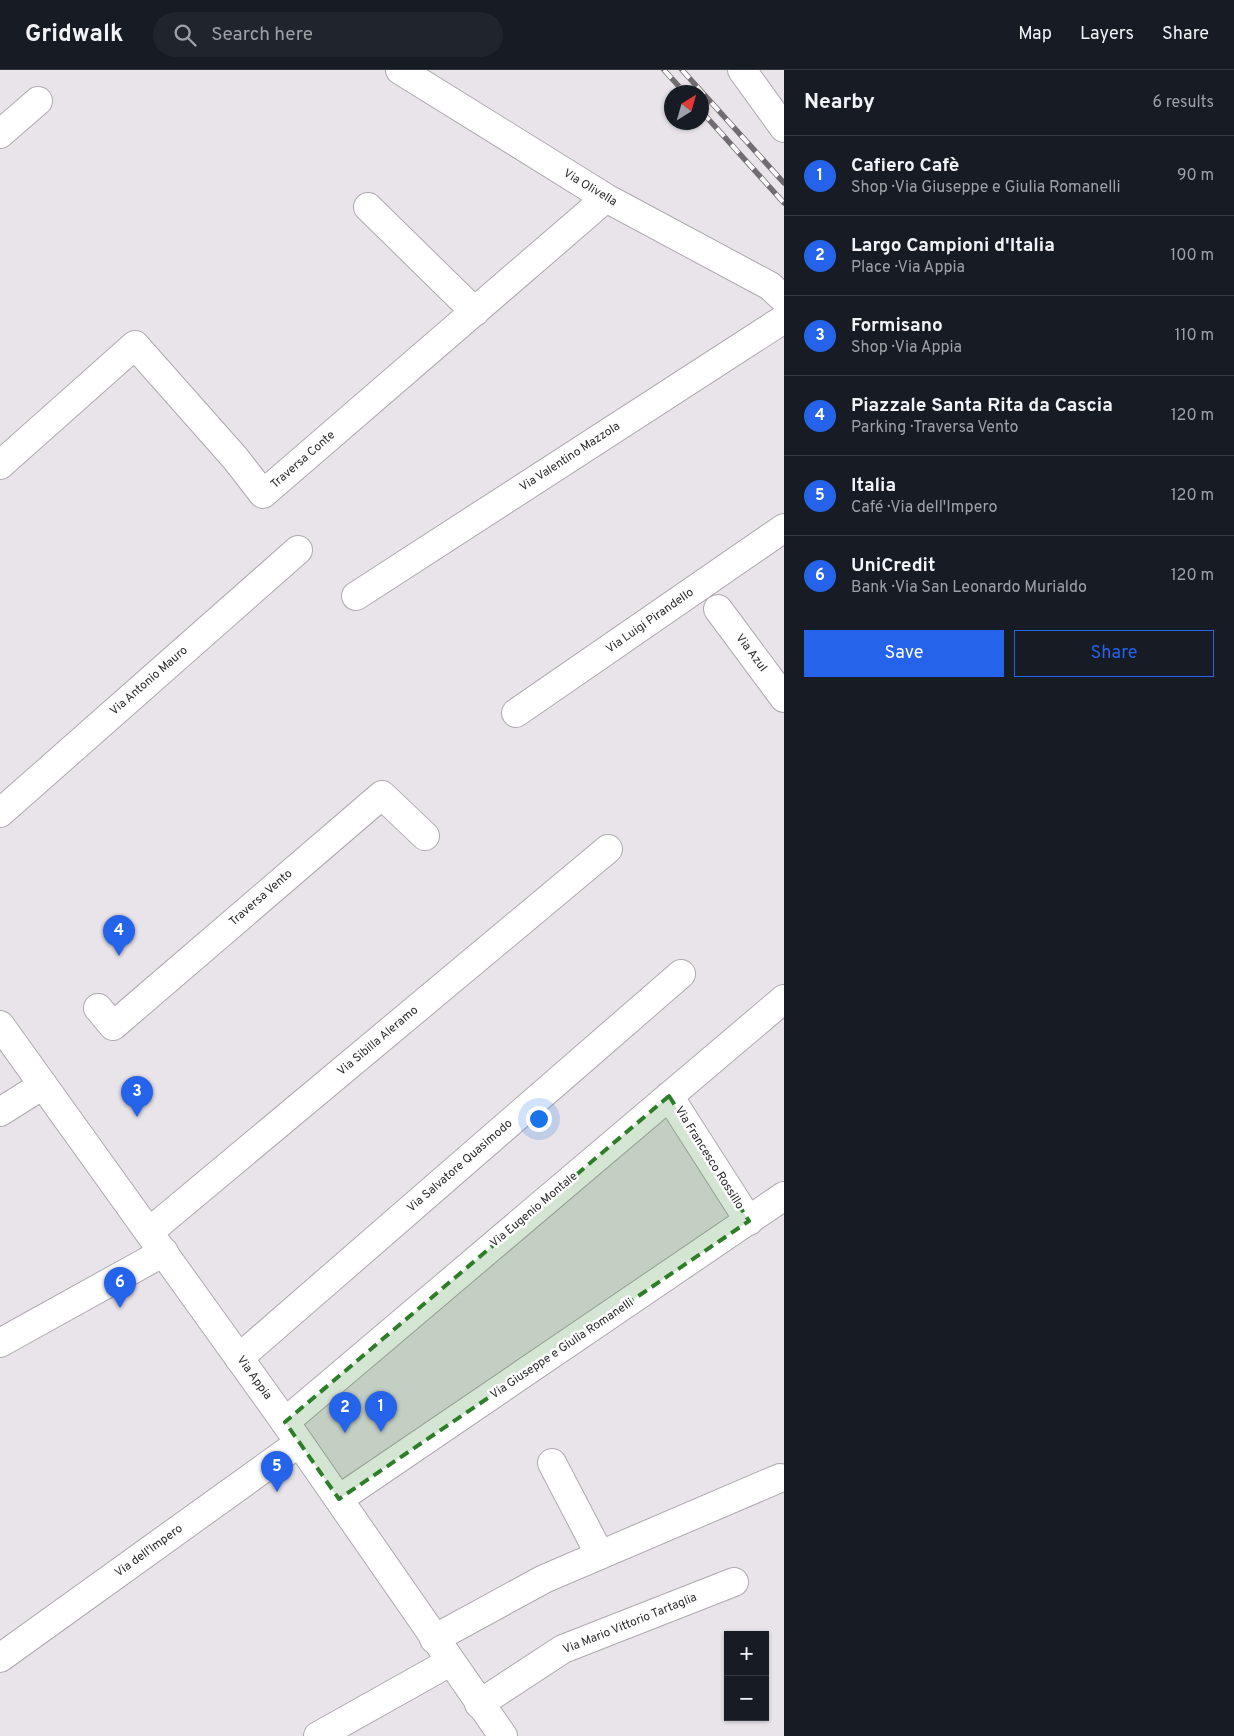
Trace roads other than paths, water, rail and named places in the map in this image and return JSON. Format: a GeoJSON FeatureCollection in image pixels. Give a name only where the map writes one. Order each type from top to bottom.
{"type":"FeatureCollection","features":[{"type":"Feature","properties":{"kind":"street","name":"Via Olivella"},"geometry":{"type":"LineString","coordinates":[[400,70],[606,198],[770,286],[784,299]]}},
{"type":"Feature","properties":{"kind":"street"},"geometry":{"type":"LineString","coordinates":[[742,70],[784,128]]}},
{"type":"Feature","properties":{"kind":"street"},"geometry":{"type":"LineString","coordinates":[[0,134],[38,101]]}},
{"type":"Feature","properties":{"kind":"street","name":"Traversa Conte"},"geometry":{"type":"LineString","coordinates":[[0,466],[135,345],[235,458],[263,494],[606,198]]}},
{"type":"Feature","properties":{"kind":"street"},"geometry":{"type":"LineString","coordinates":[[368,208],[475,312]]}},
{"type":"Feature","properties":{"kind":"street","name":"Via Valentino Mazzola"},"geometry":{"type":"LineString","coordinates":[[356,596],[784,319]]}},
{"type":"Feature","properties":{"kind":"street","name":"Via Luigi Pirandello"},"geometry":{"type":"LineString","coordinates":[[516,714],[784,528]]}},
{"type":"Feature","properties":{"kind":"street","name":"Via Antonio Mauro"},"geometry":{"type":"LineString","coordinates":[[0,813],[298,550]]}},
{"type":"Feature","properties":{"kind":"street","name":"Via Azul"},"geometry":{"type":"LineString","coordinates":[[718,609],[784,698]]}},
{"type":"Feature","properties":{"kind":"street","name":"Traversa Vento"},"geometry":{"type":"LineString","coordinates":[[98,1008],[113,1026],[382,794],[425,836]]}},
{"type":"Feature","properties":{"kind":"street","name":"Via Sibilla Aleramo"},"geometry":{"type":"LineString","coordinates":[[0,1344],[156,1242],[608,849]]}},
{"type":"Feature","properties":{"kind":"street","name":"Via Salvatore Quasimodo"},"geometry":{"type":"LineString","coordinates":[[239,1358],[681,974]]}},
{"type":"Feature","properties":{"kind":"street","name":"Via Eugenio Montale"},"geometry":{"type":"LineString","coordinates":[[292,1432],[669,1096],[784,999]]}},
{"type":"Feature","properties":{"kind":"street","name":"Via Appia"},"geometry":{"type":"LineString","coordinates":[[3,1034],[43,1085],[292,1432],[502,1736]]}},
{"type":"Feature","properties":{"kind":"street"},"geometry":{"type":"LineString","coordinates":[[0,1112],[43,1085]]}},
{"type":"Feature","properties":{"kind":"street","name":"Via Francesco Rossillo"},"geometry":{"type":"LineString","coordinates":[[669,1096],[749,1221]]}},
{"type":"Feature","properties":{"kind":"street","name":"Via Giuseppe e Giulia Romanelli"},"geometry":{"type":"LineString","coordinates":[[339,1499],[784,1196]]}},
{"type":"Feature","properties":{"kind":"street","name":"Via dell'Impero"},"geometry":{"type":"LineString","coordinates":[[0,1658],[292,1432]]}},
{"type":"Feature","properties":{"kind":"street"},"geometry":{"type":"LineString","coordinates":[[552,1463],[600,1555]]}},
{"type":"Feature","properties":{"kind":"street"},"geometry":{"type":"LineString","coordinates":[[434,1639],[544,1579],[780,1478]]}},
{"type":"Feature","properties":{"kind":"street","name":"Via Mario Vittorio Tartaglia"},"geometry":{"type":"LineString","coordinates":[[480,1704],[563,1649],[734,1582]]}},
{"type":"Feature","properties":{"kind":"street"},"geometry":{"type":"LineString","coordinates":[[318,1736],[450,1662]]}},
{"type":"Feature","properties":{"kind":"railway"},"geometry":{"type":"LineString","coordinates":[[664,70],[678,85]]}},
{"type":"Feature","properties":{"kind":"railway"},"geometry":{"type":"LineString","coordinates":[[682,70],[784,183]]}},
{"type":"Feature","properties":{"kind":"railway"},"geometry":{"type":"LineString","coordinates":[[709,120],[784,203]]}},
{"type":"Feature","properties":{"kind":"place","name":"Piazzale Santa Rita da Cascia"},"geometry":{"type":"Point","coordinates":[119,956]}},
{"type":"Feature","properties":{"kind":"place","name":"Formisano"},"geometry":{"type":"Point","coordinates":[137,1117]}},
{"type":"Feature","properties":{"kind":"place","name":"UniCredit"},"geometry":{"type":"Point","coordinates":[120,1308]}},
{"type":"Feature","properties":{"kind":"place","name":"Cafiero Cafè"},"geometry":{"type":"Point","coordinates":[381,1432]}},
{"type":"Feature","properties":{"kind":"place","name":"Largo Campioni d'Italia"},"geometry":{"type":"Point","coordinates":[345,1433]}},
{"type":"Feature","properties":{"kind":"place","name":"Italia"},"geometry":{"type":"Point","coordinates":[277,1492]}}]}
